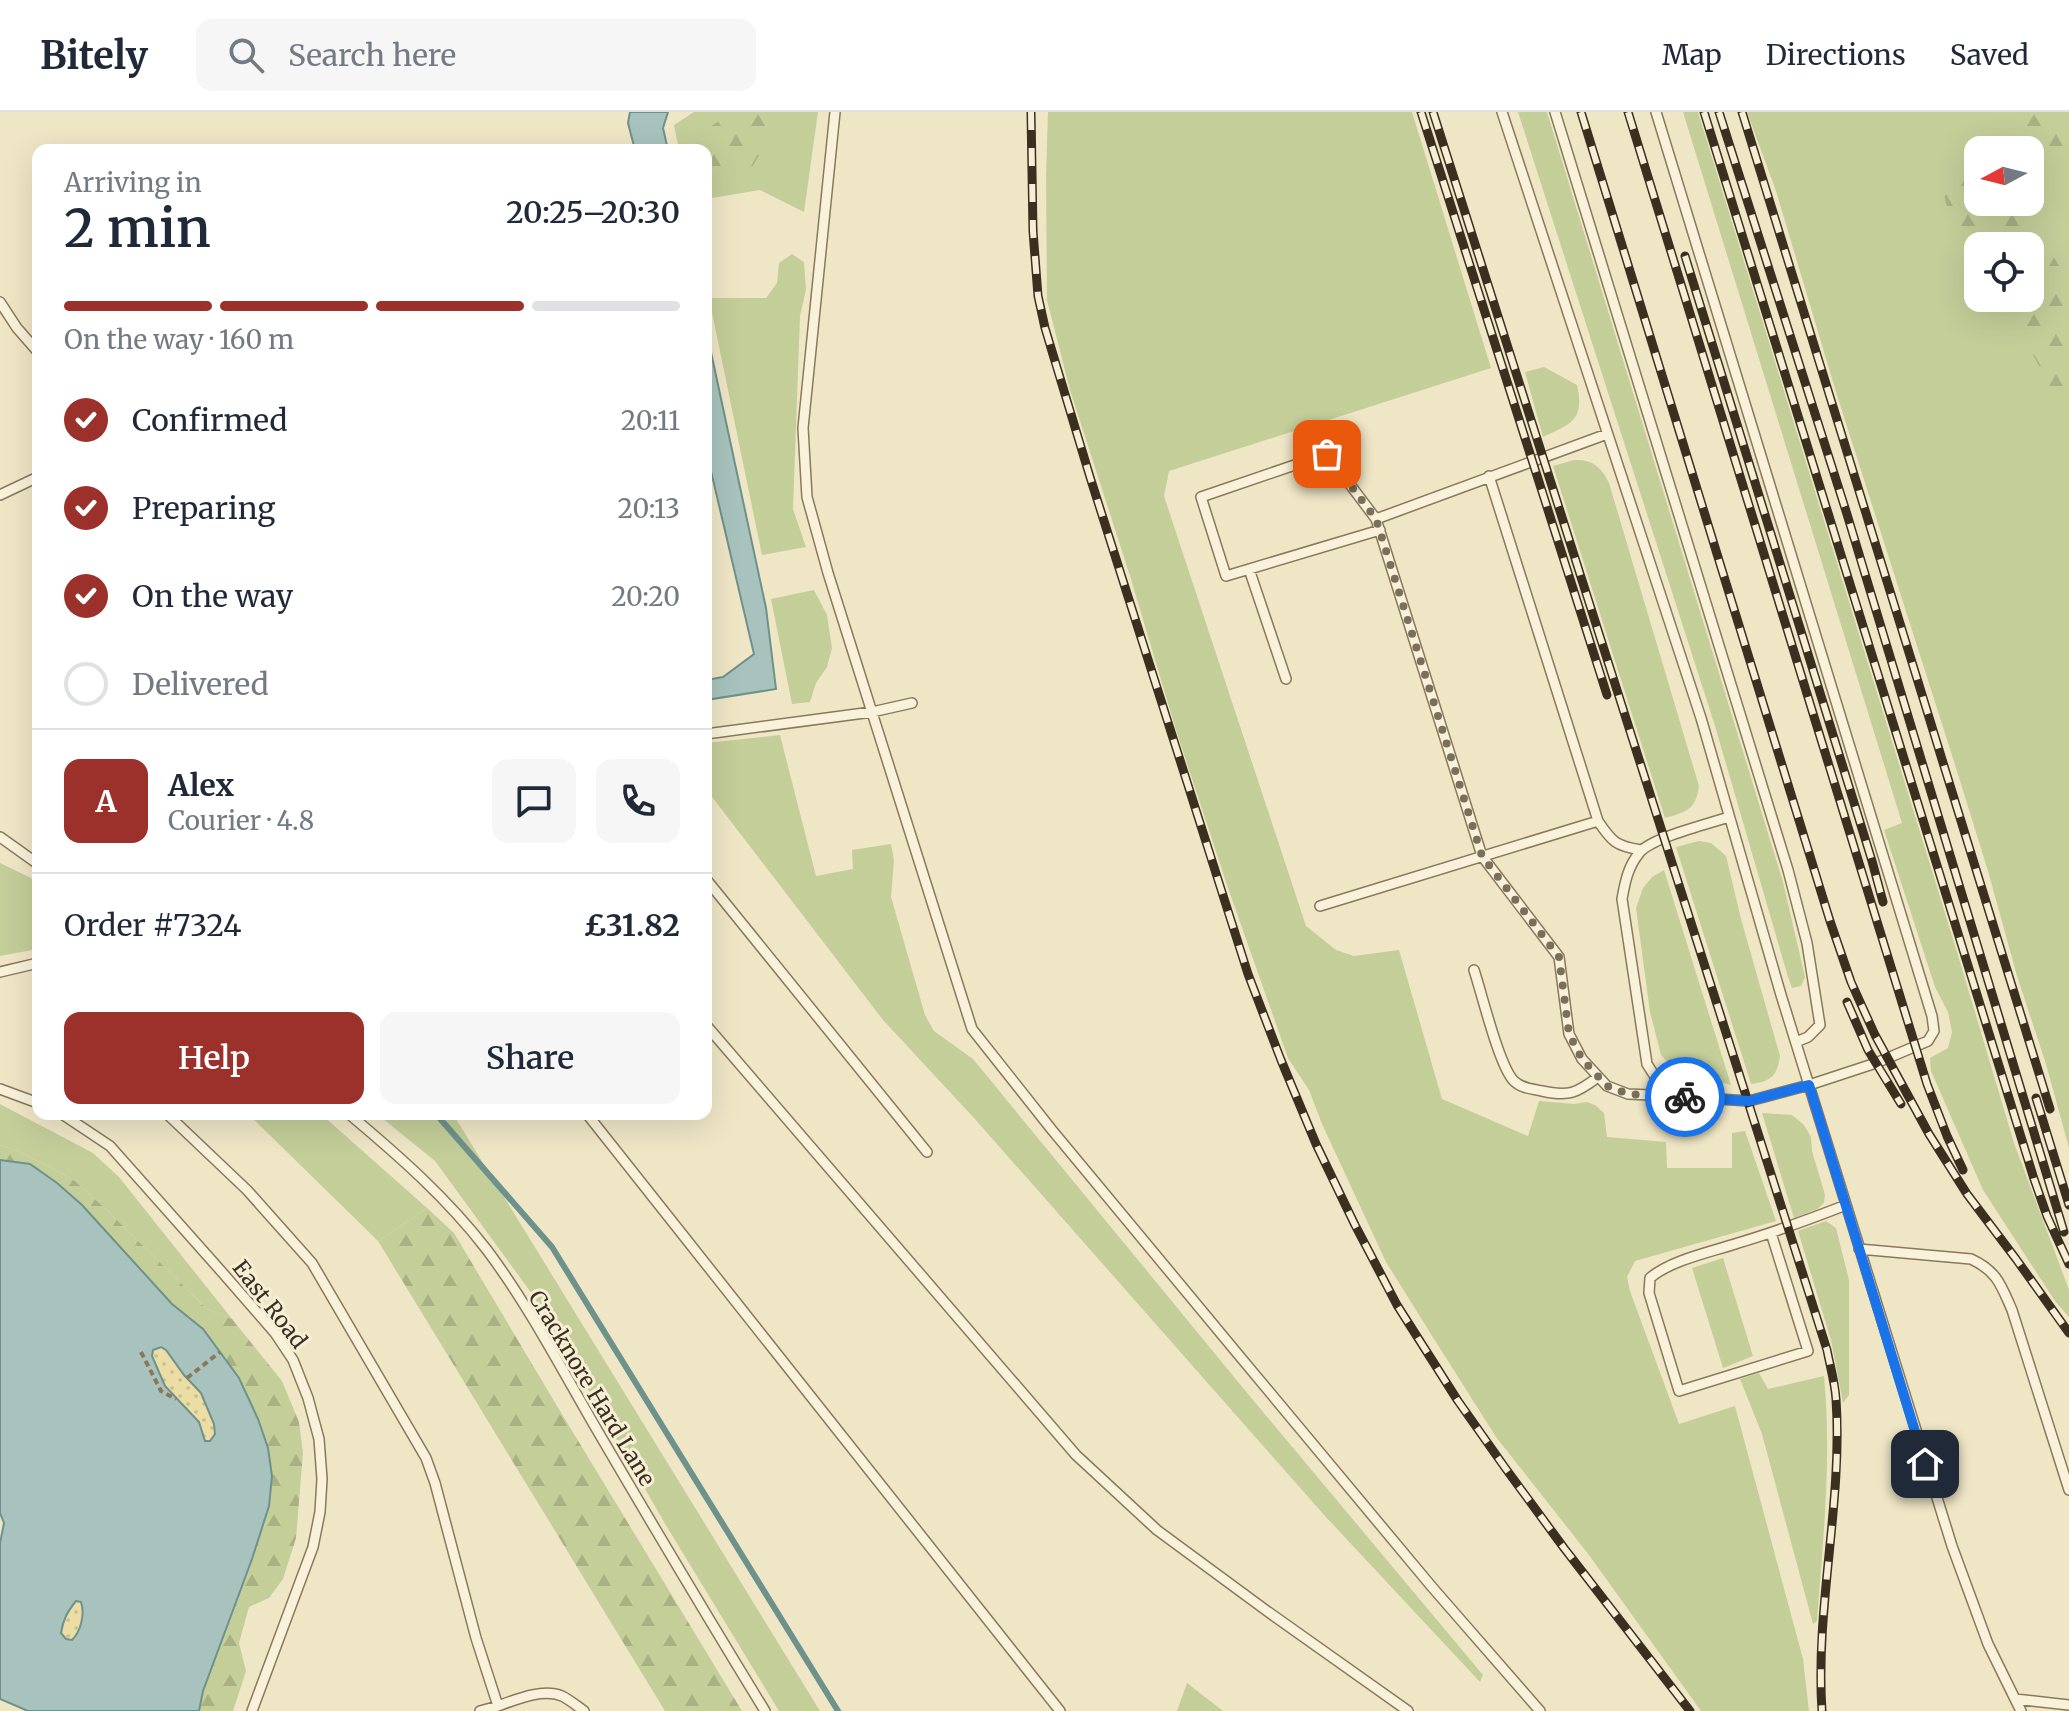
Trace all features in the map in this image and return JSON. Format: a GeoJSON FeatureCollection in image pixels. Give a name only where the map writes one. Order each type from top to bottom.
{"type":"FeatureCollection","features":[{"type":"Feature","properties":{"kind":"lane"},"geometry":{"type":"LineString","coordinates":[[835,112],[803,428],[807,497],[972,1029],[1226,1341],[1540,1711]]}},
{"type":"Feature","properties":{"kind":"lane"},"geometry":{"type":"LineString","coordinates":[[1502,112],[1701,718],[1912,1422],[1964,1582],[1988,1644],[2021,1711]]}},
{"type":"Feature","properties":{"kind":"lane"},"geometry":{"type":"LineString","coordinates":[[1555,112],[1792,884],[1807,943],[1820,1025],[1808,1037],[1796,1042]]}},
{"type":"Feature","properties":{"kind":"lane"},"geometry":{"type":"LineString","coordinates":[[1380,530],[1226,576],[1201,497],[1327,454],[1376,519],[1380,530],[1482,856],[1559,957],[1569,1034],[1582,1059],[1607,1086],[1628,1094],[1749,1101],[1876,1063],[1928,1041],[1934,1031],[1932,1016],[1656,112]]}},
{"type":"Feature","properties":{"kind":"lane"},"geometry":{"type":"LineString","coordinates":[[0,302],[32,345]]}},
{"type":"Feature","properties":{"kind":"lane"},"geometry":{"type":"LineString","coordinates":[[1376,519],[1607,434]]}},
{"type":"Feature","properties":{"kind":"lane"},"geometry":{"type":"LineString","coordinates":[[1489,476],[1598,821],[1610,839],[1622,847],[1641,850]]}},
{"type":"Feature","properties":{"kind":"lane"},"geometry":{"type":"LineString","coordinates":[[0,495],[32,480]]}},
{"type":"Feature","properties":{"kind":"lane"},"geometry":{"type":"LineString","coordinates":[[1249,569],[1286,679]]}},
{"type":"Feature","properties":{"kind":"lane"},"geometry":{"type":"LineString","coordinates":[[712,733],[872,712],[912,703]]}},
{"type":"Feature","properties":{"kind":"lane"},"geometry":{"type":"LineString","coordinates":[[1671,1096],[1647,1064],[1622,899],[1627,873],[1641,850],[1665,838],[1729,817]]}},
{"type":"Feature","properties":{"kind":"lane"},"geometry":{"type":"LineString","coordinates":[[1320,906],[1598,821]]}},
{"type":"Feature","properties":{"kind":"lane"},"geometry":{"type":"LineString","coordinates":[[0,837],[32,859]]}},
{"type":"Feature","properties":{"kind":"lane"},"geometry":{"type":"LineString","coordinates":[[712,886],[927,1152]]}},
{"type":"Feature","properties":{"kind":"lane"},"geometry":{"type":"LineString","coordinates":[[0,972],[32,964]]}},
{"type":"Feature","properties":{"kind":"lane"},"geometry":{"type":"LineString","coordinates":[[1474,970],[1501,1057],[1513,1080],[1520,1086],[1554,1094],[1571,1094],[1598,1077]]}},
{"type":"Feature","properties":{"kind":"lane"},"geometry":{"type":"LineString","coordinates":[[712,1032],[1076,1455],[1157,1530],[1408,1711]]}},
{"type":"Feature","properties":{"kind":"lane"},"geometry":{"type":"LineString","coordinates":[[0,1089],[32,1101]]}},
{"type":"Feature","properties":{"kind":"lane","name":"East Road"},"geometry":{"type":"LineString","coordinates":[[71,1120],[110,1146],[275,1333],[293,1360],[308,1398],[319,1439],[322,1479],[320,1512],[313,1547],[252,1711]]}},
{"type":"Feature","properties":{"kind":"lane"},"geometry":{"type":"LineString","coordinates":[[173,1120],[247,1190],[312,1263],[405,1419],[426,1458],[435,1483],[476,1638],[498,1706]]}},
{"type":"Feature","properties":{"kind":"lane","name":"Cracknore Hard Lane"},"geometry":{"type":"LineString","coordinates":[[356,1120],[409,1164],[487,1250],[534,1321],[765,1711]]}},
{"type":"Feature","properties":{"kind":"lane"},"geometry":{"type":"LineString","coordinates":[[592,1120],[1060,1711]]}},
{"type":"Feature","properties":{"kind":"lane"},"geometry":{"type":"LineString","coordinates":[[1771,1233],[1808,1351],[1679,1391],[1649,1293],[1650,1278],[1659,1270],[1846,1205]]}},
{"type":"Feature","properties":{"kind":"lane"},"geometry":{"type":"LineString","coordinates":[[1859,1249],[1971,1259],[1988,1267],[2001,1284],[2012,1310],[2069,1490]]}},
{"type":"Feature","properties":{"kind":"lane"},"geometry":{"type":"LineString","coordinates":[[2015,1699],[2065,1705],[2069,1692]]}},
{"type":"Feature","properties":{"kind":"lane"},"geometry":{"type":"LineString","coordinates":[[480,1711],[549,1693],[560,1695],[584,1711]]}},
{"type":"Feature","properties":{"kind":"path"},"geometry":{"type":"LineString","coordinates":[[141,1352],[161,1391],[176,1399]]}},
{"type":"Feature","properties":{"kind":"path"},"geometry":{"type":"LineString","coordinates":[[187,1378],[220,1352]]}},
{"type":"Feature","properties":{"kind":"green space"},"geometry":{"type":"Polygon","coordinates":[[[694,112],[818,112],[804,212],[760,190],[712,198],[712,144],[678,144],[674,125],[694,112]]]}},
{"type":"Feature","properties":{"kind":"green space"},"geometry":{"type":"Polygon","coordinates":[[[733,112],[785,112],[752,167],[730,177],[712,176],[712,144],[697,144],[708,128],[733,112]]]}},
{"type":"Feature","properties":{"kind":"green space"},"geometry":{"type":"Polygon","coordinates":[[[1048,112],[1412,112],[1491,368],[1169,471],[1164,496],[1306,926],[1336,950],[1354,956],[1399,950],[1442,1099],[1528,1136],[1539,1101],[1587,1102],[1604,1113],[1607,1137],[1666,1142],[1667,1168],[1732,1168],[1732,1133],[1745,1131],[1776,1221],[1635,1261],[1627,1277],[1679,1424],[1735,1406],[1803,1659],[1809,1711],[1701,1711],[1589,1555],[1496,1437],[1386,1262],[1309,1090],[1288,1058],[1176,730],[1070,390],[1047,300],[1048,112]]]}},
{"type":"Feature","properties":{"kind":"green space"},"geometry":{"type":"Polygon","coordinates":[[[1518,112],[1547,112],[1783,882],[1805,977],[1801,986],[1792,988],[1788,977],[1715,726],[1518,112]]]}},
{"type":"Feature","properties":{"kind":"green space"},"geometry":{"type":"Polygon","coordinates":[[[1683,112],[1698,112],[2014,1143],[2069,1290],[2069,1317],[2055,1301],[1983,1190],[1931,1071],[1930,1058],[1948,1048],[1952,1032],[1948,1012],[1935,987],[1884,830],[1902,823],[1683,112]]]}},
{"type":"Feature","properties":{"kind":"green space"},"geometry":{"type":"Polygon","coordinates":[[[1747,112],[2069,112],[2069,1148],[1988,871],[1836,392],[1776,191],[1747,112]]]}},
{"type":"Feature","properties":{"kind":"green space"},"geometry":{"type":"Polygon","coordinates":[[[2006,112],[2058,112],[2069,148],[2044,161],[2044,136],[2023,136],[2006,112]]]}},
{"type":"Feature","properties":{"kind":"green space"},"geometry":{"type":"Polygon","coordinates":[[[1964,176],[1964,216],[2029,216],[2038,232],[1964,232],[1964,235],[1949,216],[1943,190],[1948,181],[1964,176]]]}},
{"type":"Feature","properties":{"kind":"green space"},"geometry":{"type":"Polygon","coordinates":[[[2044,241],[2069,282],[2069,421],[2010,312],[2044,312],[2044,241]]]}},
{"type":"Feature","properties":{"kind":"green space"},"geometry":{"type":"Polygon","coordinates":[[[792,254],[804,262],[806,290],[800,316],[793,509],[806,547],[762,555],[712,313],[712,298],[766,298],[777,283],[779,263],[792,254]]]}},
{"type":"Feature","properties":{"kind":"green space"},"geometry":{"type":"Polygon","coordinates":[[[1544,367],[1577,385],[1579,406],[1574,419],[1543,437],[1525,372],[1544,367]]]}},
{"type":"Feature","properties":{"kind":"green space"},"geometry":{"type":"Polygon","coordinates":[[[1574,460],[1596,465],[1609,483],[1699,786],[1689,809],[1665,818],[1553,466],[1574,460]]]}},
{"type":"Feature","properties":{"kind":"green space"},"geometry":{"type":"Polygon","coordinates":[[[814,590],[827,615],[832,648],[827,667],[816,683],[810,702],[792,704],[771,599],[814,590]]]}},
{"type":"Feature","properties":{"kind":"green space"},"geometry":{"type":"Polygon","coordinates":[[[780,735],[816,876],[853,869],[852,850],[891,844],[894,860],[891,897],[925,1015],[934,1031],[973,1059],[1483,1675],[1480,1682],[1325,1516],[974,1118],[883,1020],[712,797],[712,742],[780,735]]]}},
{"type":"Feature","properties":{"kind":"green space"},"geometry":{"type":"Polygon","coordinates":[[[1699,841],[1711,843],[1726,856],[1780,1056],[1772,1076],[1758,1083],[1751,1084],[1676,847],[1699,841]]]}},
{"type":"Feature","properties":{"kind":"green space"},"geometry":{"type":"Polygon","coordinates":[[[0,863],[32,879],[32,950],[0,956],[0,863]]]}},
{"type":"Feature","properties":{"kind":"green space"},"geometry":{"type":"Polygon","coordinates":[[[1664,870],[1731,1085],[1675,1070],[1661,1055],[1650,1012],[1636,908],[1643,888],[1652,877],[1664,870]]]}},
{"type":"Feature","properties":{"kind":"green space"},"geometry":{"type":"Polygon","coordinates":[[[0,1104],[93,1153],[119,1177],[232,1319],[207,1309],[75,1181],[19,1151],[0,1145],[0,1104]]]}},
{"type":"Feature","properties":{"kind":"green space"},"geometry":{"type":"Polygon","coordinates":[[[1762,1113],[1792,1115],[1804,1125],[1811,1137],[1825,1195],[1824,1203],[1817,1209],[1794,1218],[1762,1113]]]}},
{"type":"Feature","properties":{"kind":"green space"},"geometry":{"type":"Polygon","coordinates":[[[254,1120],[328,1120],[427,1208],[378,1241],[254,1120]]]}},
{"type":"Feature","properties":{"kind":"green space"},"geometry":{"type":"Polygon","coordinates":[[[384,1120],[457,1120],[820,1711],[779,1711],[667,1527],[535,1298],[435,1161],[384,1120]]]}},
{"type":"Feature","properties":{"kind":"green space"},"geometry":{"type":"Polygon","coordinates":[[[0,1145],[19,1151],[75,1181],[207,1309],[232,1319],[282,1381],[299,1422],[303,1453],[296,1538],[283,1579],[269,1598],[249,1607],[239,1643],[246,1671],[233,1711],[199,1711],[269,1506],[268,1448],[258,1419],[239,1378],[203,1329],[172,1304],[145,1274],[30,1164],[0,1160],[0,1145]]]}},
{"type":"Feature","properties":{"kind":"green space"},"geometry":{"type":"Polygon","coordinates":[[[427,1208],[454,1233],[742,1711],[665,1711],[378,1241],[427,1208]]]}},
{"type":"Feature","properties":{"kind":"green space"},"geometry":{"type":"Polygon","coordinates":[[[1826,1221],[1836,1228],[1849,1280],[1849,1395],[1843,1403],[1831,1340],[1798,1231],[1826,1221]]]}},
{"type":"Feature","properties":{"kind":"green space"},"geometry":{"type":"Polygon","coordinates":[[[1723,1258],[1753,1356],[1723,1368],[1692,1268],[1723,1258]]]}},
{"type":"Feature","properties":{"kind":"green space"},"geometry":{"type":"Polygon","coordinates":[[[1759,1373],[1768,1389],[1824,1376],[1826,1498],[1817,1621],[1813,1624],[1762,1434],[1740,1379],[1759,1373]]]}},
{"type":"Feature","properties":{"kind":"green space"},"geometry":{"type":"Polygon","coordinates":[[[1187,1683],[1223,1711],[1177,1711],[1187,1683]]]}},
{"type":"Feature","properties":{"kind":"sand"},"geometry":{"type":"Polygon","coordinates":[[[161,1347],[201,1393],[214,1424],[215,1435],[210,1441],[205,1441],[199,1422],[165,1386],[152,1356],[153,1350],[161,1347]]]}},
{"type":"Feature","properties":{"kind":"sand"},"geometry":{"type":"Polygon","coordinates":[[[77,1601],[81,1602],[83,1612],[81,1622],[72,1640],[66,1639],[61,1633],[63,1624],[77,1601]]]}},
{"type":"Feature","properties":{"kind":"water"},"geometry":{"type":"Polygon","coordinates":[[[630,112],[668,112],[663,128],[667,144],[633,144],[628,123],[630,112]]]}},
{"type":"Feature","properties":{"kind":"water"},"geometry":{"type":"Polygon","coordinates":[[[712,357],[766,608],[776,689],[712,699],[712,679],[723,677],[754,654],[712,476],[712,357]]]}},
{"type":"Feature","properties":{"kind":"water"},"geometry":{"type":"Polygon","coordinates":[[[0,1160],[30,1164],[82,1205],[172,1304],[203,1329],[239,1378],[258,1419],[268,1448],[272,1476],[269,1506],[203,1691],[199,1711],[28,1711],[0,1699],[0,1543],[4,1523],[0,1513],[0,1160]],[[161,1347],[153,1350],[152,1356],[165,1386],[199,1422],[205,1441],[210,1441],[215,1434],[214,1424],[201,1393],[161,1347]],[[76,1601],[63,1624],[61,1633],[66,1639],[72,1640],[81,1622],[81,1602],[76,1601]]]}},
{"type":"Feature","properties":{"kind":"waterway"},"geometry":{"type":"LineString","coordinates":[[441,1120],[552,1247],[838,1711]]}},
{"type":"Feature","properties":{"kind":"railway"},"geometry":{"type":"LineString","coordinates":[[1031,112],[1033,231],[1038,296],[1045,328],[1248,974],[1281,1060],[1316,1144],[1397,1305],[1506,1469],[1690,1711]]}},
{"type":"Feature","properties":{"kind":"railway"},"geometry":{"type":"LineString","coordinates":[[1421,112],[1607,695]]}},
{"type":"Feature","properties":{"kind":"railway"},"geometry":{"type":"LineString","coordinates":[[1433,112],[1827,1350],[1835,1393],[1837,1438],[1822,1633],[1822,1711]]}},
{"type":"Feature","properties":{"kind":"railway"},"geometry":{"type":"LineString","coordinates":[[1581,112],[1851,982],[1875,1035],[1929,1134],[1967,1194],[2069,1333]]}},
{"type":"Feature","properties":{"kind":"railway"},"geometry":{"type":"LineString","coordinates":[[1628,112],[1927,1084],[1963,1170]]}},
{"type":"Feature","properties":{"kind":"railway"},"geometry":{"type":"LineString","coordinates":[[1704,112],[2034,1179],[2069,1264]]}},
{"type":"Feature","properties":{"kind":"railway"},"geometry":{"type":"LineString","coordinates":[[1719,112],[1846,511],[2064,1232]]}},
{"type":"Feature","properties":{"kind":"railway"},"geometry":{"type":"LineString","coordinates":[[1742,112],[2050,1109]]}},
{"type":"Feature","properties":{"kind":"railway"},"geometry":{"type":"LineString","coordinates":[[1685,256],[1883,902]]}},
{"type":"Feature","properties":{"kind":"railway"},"geometry":{"type":"LineString","coordinates":[[1847,1002],[1868,1050],[1901,1104]]}},
{"type":"Feature","properties":{"kind":"railway"},"geometry":{"type":"LineString","coordinates":[[2036,1098],[2069,1205]]}},
{"type":"Feature","properties":{"kind":"way so far"},"geometry":{"type":"LineString","coordinates":[[1327,454],[1376,519],[1482,856],[1559,957],[1569,1034],[1582,1059],[1607,1086],[1628,1094],[1685,1097]]}},
{"type":"Feature","properties":{"kind":"route"},"geometry":{"type":"LineString","coordinates":[[1685,1097],[1749,1101],[1809,1085],[1925,1464]]}}]}
